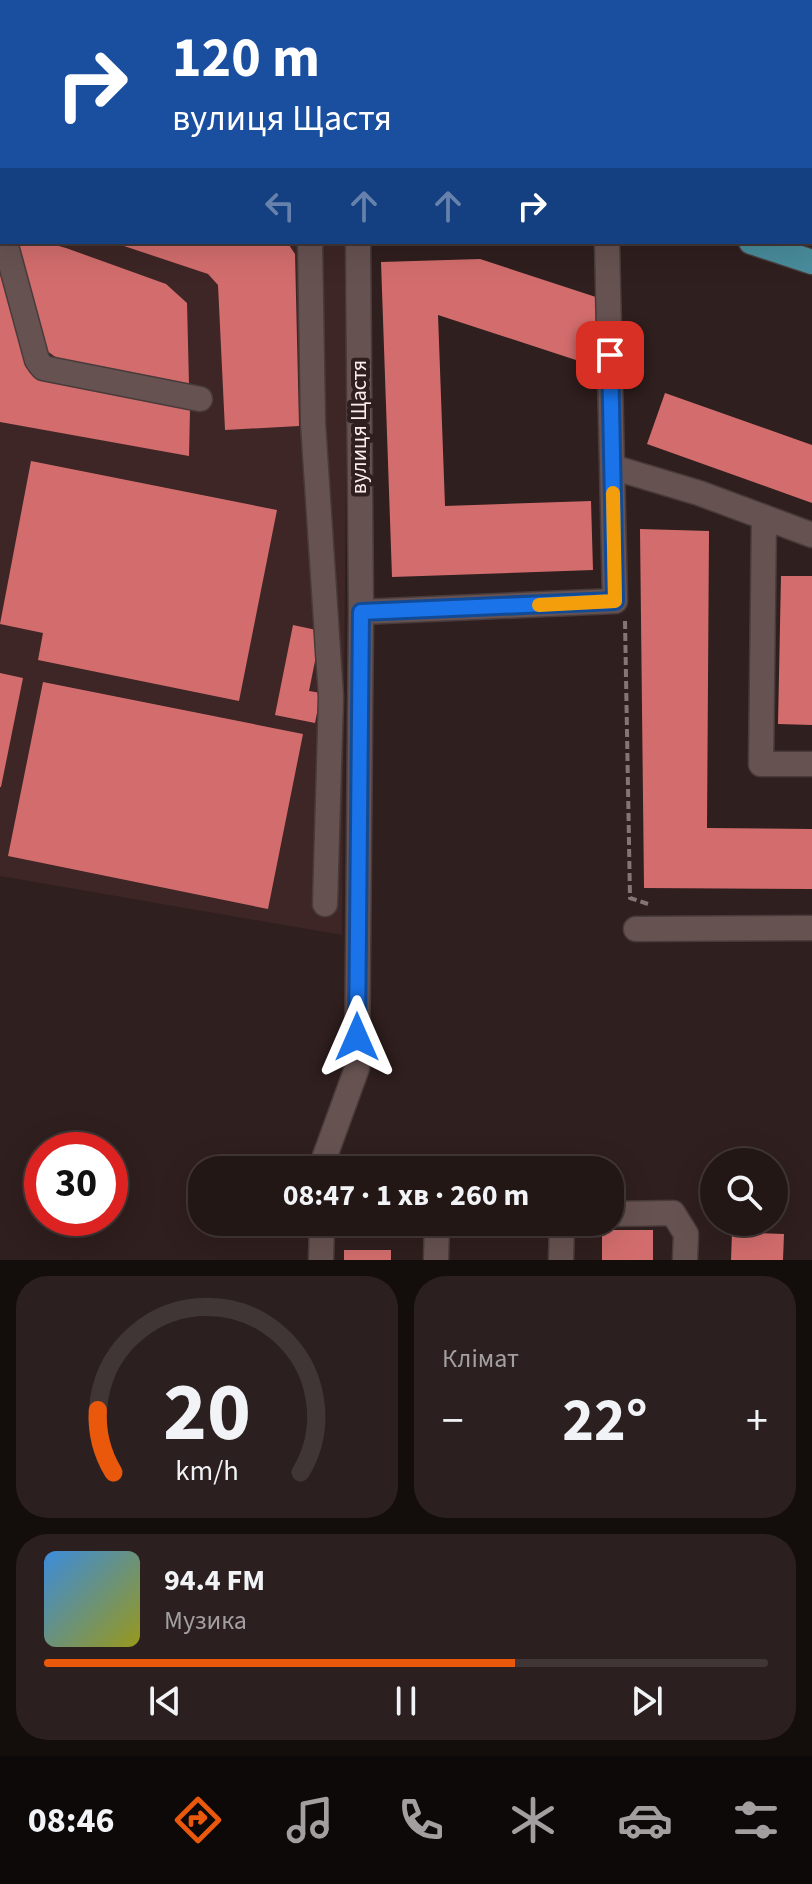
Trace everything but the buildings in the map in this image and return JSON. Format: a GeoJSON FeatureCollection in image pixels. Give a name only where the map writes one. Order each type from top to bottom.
{"type":"FeatureCollection","features":[{"type":"Feature","properties":{"kind":"main road"},"geometry":{"type":"LineString","coordinates":[[757,244],[812,262]]}},
{"type":"Feature","properties":{"kind":"street"},"geometry":{"type":"LineString","coordinates":[[6,244],[37,360],[43,368],[200,399]]}},
{"type":"Feature","properties":{"kind":"street"},"geometry":{"type":"LineString","coordinates":[[310,244],[313,423],[331,697],[325,904]]}},
{"type":"Feature","properties":{"kind":"street","name":"вулиця Щастя"},"geometry":{"type":"LineString","coordinates":[[325,1156],[357,1068],[361,612],[358,244]]}},
{"type":"Feature","properties":{"kind":"street"},"geometry":{"type":"LineString","coordinates":[[361,612],[615,601],[607,244]]}},
{"type":"Feature","properties":{"kind":"street"},"geometry":{"type":"LineString","coordinates":[[612,467],[812,535]]}},
{"type":"Feature","properties":{"kind":"street"},"geometry":{"type":"LineString","coordinates":[[764,517],[761,764],[812,764]]}},
{"type":"Feature","properties":{"kind":"street"},"geometry":{"type":"LineString","coordinates":[[636,929],[812,928]]}},
{"type":"Feature","properties":{"kind":"street"},"geometry":{"type":"LineString","coordinates":[[624,1214],[673,1213],[686,1234],[685,1260]]}},
{"type":"Feature","properties":{"kind":"street"},"geometry":{"type":"LineString","coordinates":[[321,1260],[322,1236]]}},
{"type":"Feature","properties":{"kind":"street"},"geometry":{"type":"LineString","coordinates":[[436,1260],[437,1236]]}},
{"type":"Feature","properties":{"kind":"street"},"geometry":{"type":"LineString","coordinates":[[561,1260],[562,1236]]}},
{"type":"Feature","properties":{"kind":"path"},"geometry":{"type":"LineString","coordinates":[[615,601],[625,618],[630,898],[651,905],[666,904]]}},
{"type":"Feature","properties":{"kind":"shaded area"},"geometry":{"type":"Polygon","coordinates":[[[0,244],[348,244],[342,935],[0,876],[0,244]]]}},
{"type":"Feature","properties":{"kind":"slow traffic"},"geometry":{"type":"LineString","coordinates":[[539,605],[615,601],[613,493]]}},
{"type":"Feature","properties":{"kind":"route"},"geometry":{"type":"LineString","coordinates":[[357,1037],[361,612],[615,601],[610,355]]}}]}
